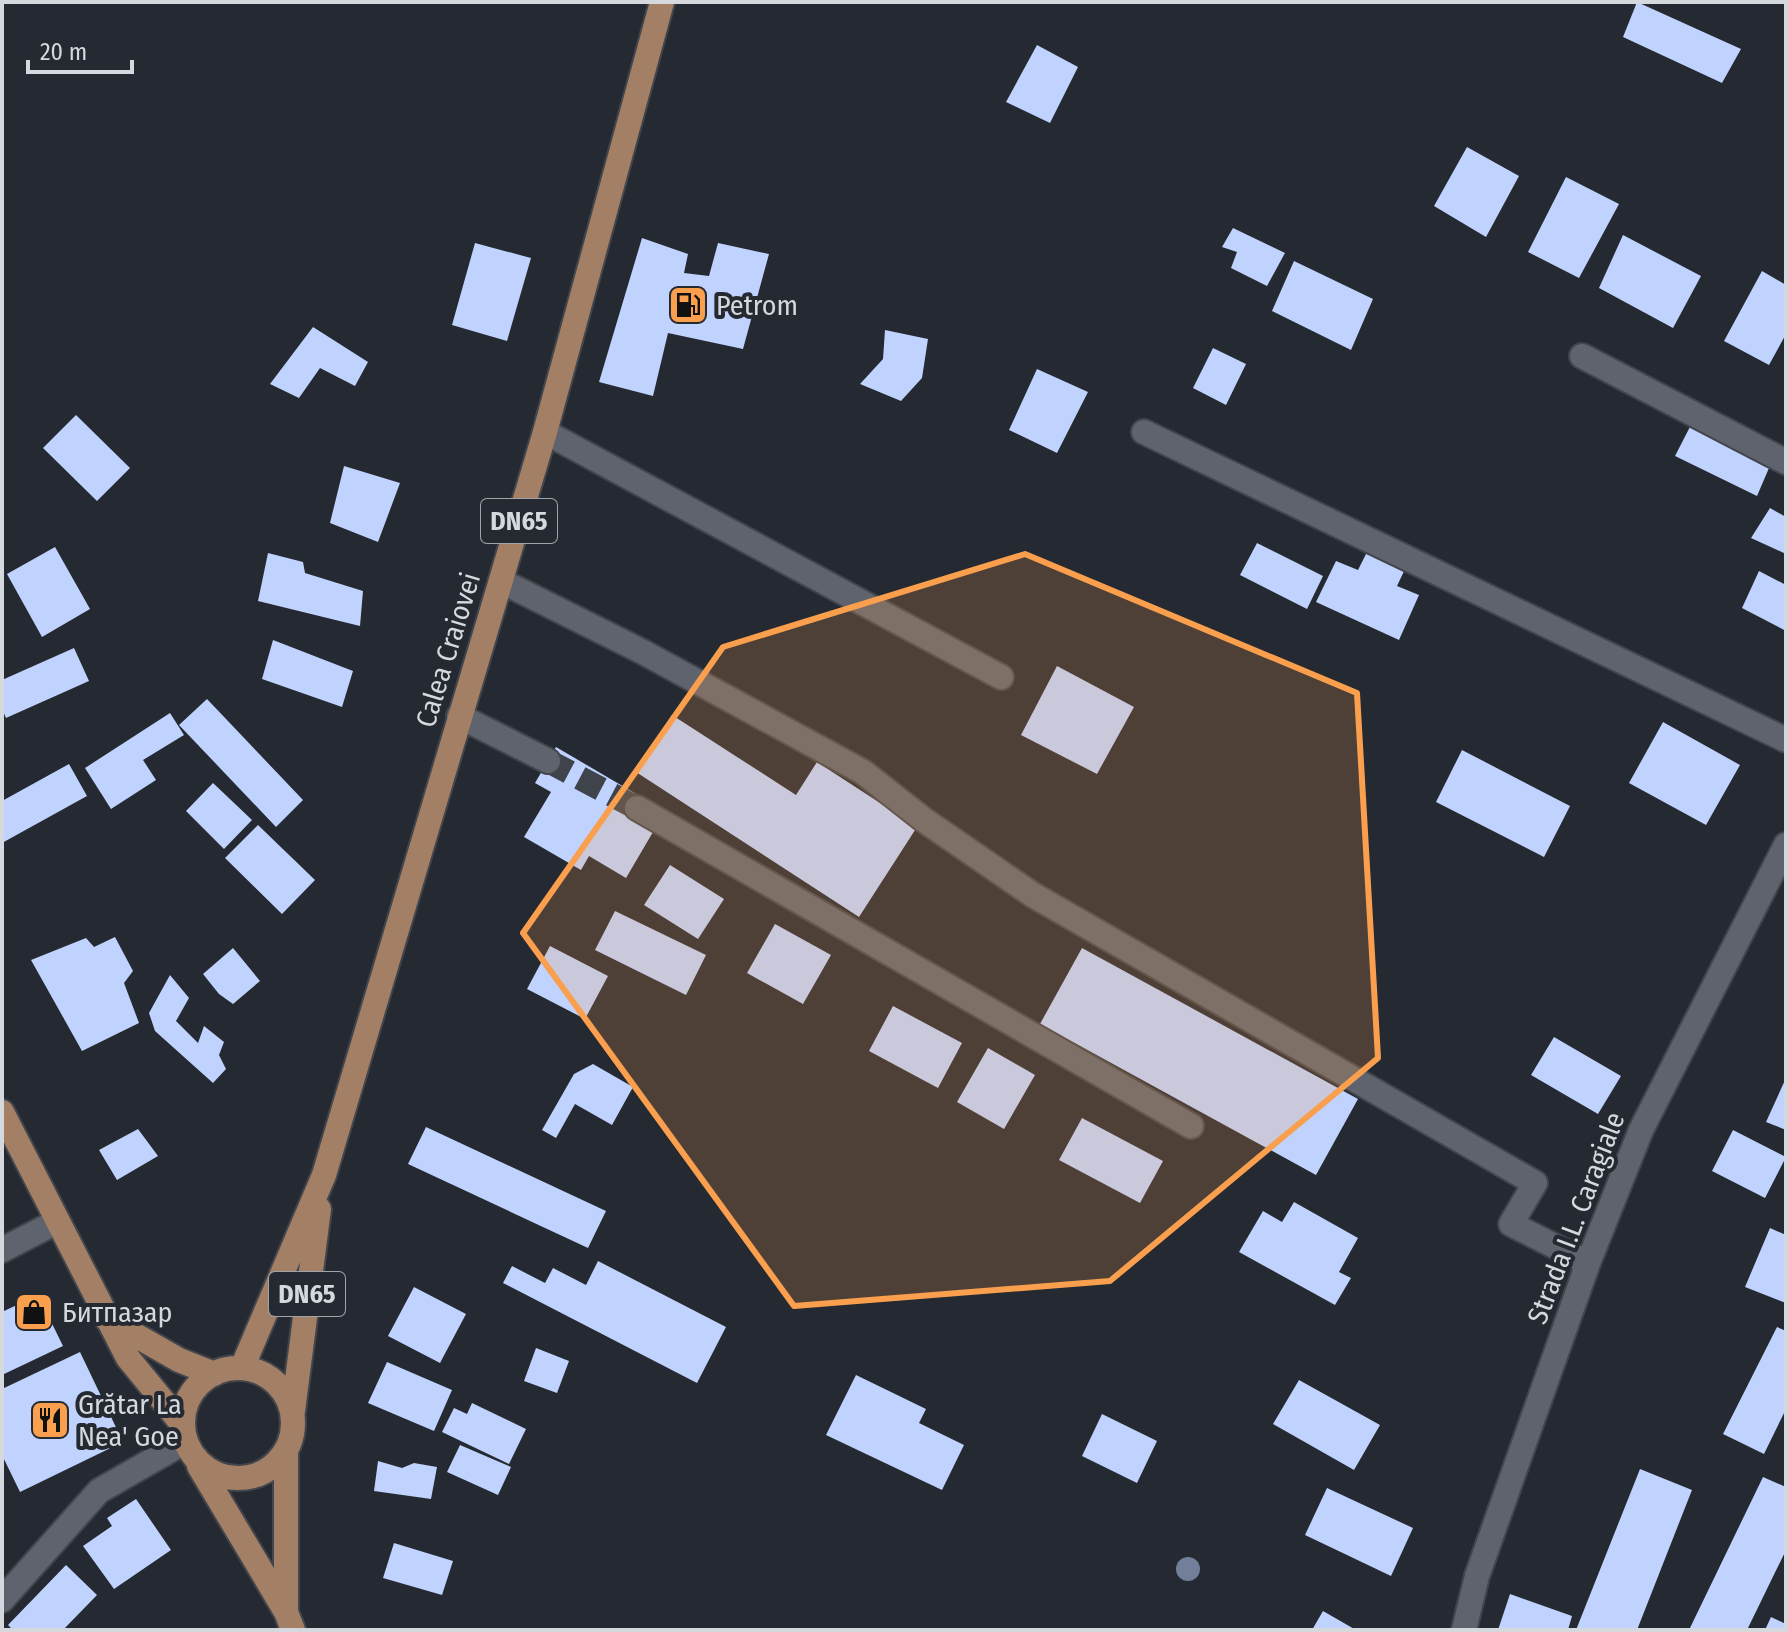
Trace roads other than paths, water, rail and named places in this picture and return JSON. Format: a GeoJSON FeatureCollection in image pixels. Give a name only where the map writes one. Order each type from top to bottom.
{"type":"FeatureCollection","features":[{"type":"Feature","properties":{"kind":"main road","name":"Calea Craiovei"},"geometry":{"type":"LineString","coordinates":[[242,1368],[324,1175],[545,432],[662,2]]}},
{"type":"Feature","properties":{"kind":"main road"},"geometry":{"type":"LineString","coordinates":[[2,1112],[104,1317],[128,1358],[203,1466],[220,1476],[239,1479],[258,1475],[274,1465],[286,1450]]}},
{"type":"Feature","properties":{"kind":"main road","name":"Calea Craiovei"},"geometry":{"type":"LineString","coordinates":[[292,1413],[324,1175]]}},
{"type":"Feature","properties":{"kind":"main road"},"geometry":{"type":"LineString","coordinates":[[104,1317],[179,1360],[214,1374]]}},
{"type":"Feature","properties":{"kind":"main road"},"geometry":{"type":"LineString","coordinates":[[186,1439],[186,1403],[197,1385],[214,1374],[242,1368],[260,1373],[275,1382],[286,1396],[292,1413]]}},
{"type":"Feature","properties":{"kind":"main road","name":"DN65"},"geometry":{"type":"LineString","coordinates":[[289,1621],[286,1450],[293,1432],[292,1413]]}},
{"type":"Feature","properties":{"kind":"main road","name":"DN65"},"geometry":{"type":"LineString","coordinates":[[186,1439],[289,1621]]}},
{"type":"Feature","properties":{"kind":"street"},"geometry":{"type":"LineString","coordinates":[[1582,356],[1786,462]]}},
{"type":"Feature","properties":{"kind":"street"},"geometry":{"type":"LineString","coordinates":[[545,432],[1001,677]]}},
{"type":"Feature","properties":{"kind":"street"},"geometry":{"type":"LineString","coordinates":[[1144,432],[1786,740]]}},
{"type":"Feature","properties":{"kind":"street"},"geometry":{"type":"LineString","coordinates":[[501,581],[643,652],[863,772],[924,820],[1033,895],[1535,1183],[1511,1224],[1588,1263]]}},
{"type":"Feature","properties":{"kind":"street"},"geometry":{"type":"LineString","coordinates":[[459,716],[548,761]]}},
{"type":"Feature","properties":{"kind":"street"},"geometry":{"type":"LineString","coordinates":[[637,808],[1191,1126]]}},
{"type":"Feature","properties":{"kind":"street","name":"Strada I.L. Caragiale"},"geometry":{"type":"LineString","coordinates":[[1464,1630],[1477,1576],[1588,1263],[1641,1130],[1786,845]]}},
{"type":"Feature","properties":{"kind":"street"},"geometry":{"type":"LineString","coordinates":[[2,1250],[56,1222]]}},
{"type":"Feature","properties":{"kind":"street"},"geometry":{"type":"LineString","coordinates":[[2,1600],[99,1491],[186,1439]]}},
{"type":"Feature","properties":{"kind":"tunnel"},"geometry":{"type":"LineString","coordinates":[[548,761],[637,808]]}},
{"type":"Feature","properties":{"kind":"place","name":"Petrom"},"geometry":{"type":"Point","coordinates":[688,305]}},
{"type":"Feature","properties":{"kind":"place","name":"Битпазар"},"geometry":{"type":"Point","coordinates":[34,1312]}},
{"type":"Feature","properties":{"kind":"place","name":"Grătar La Nea' Goe"},"geometry":{"type":"Point","coordinates":[50,1420]}}]}
